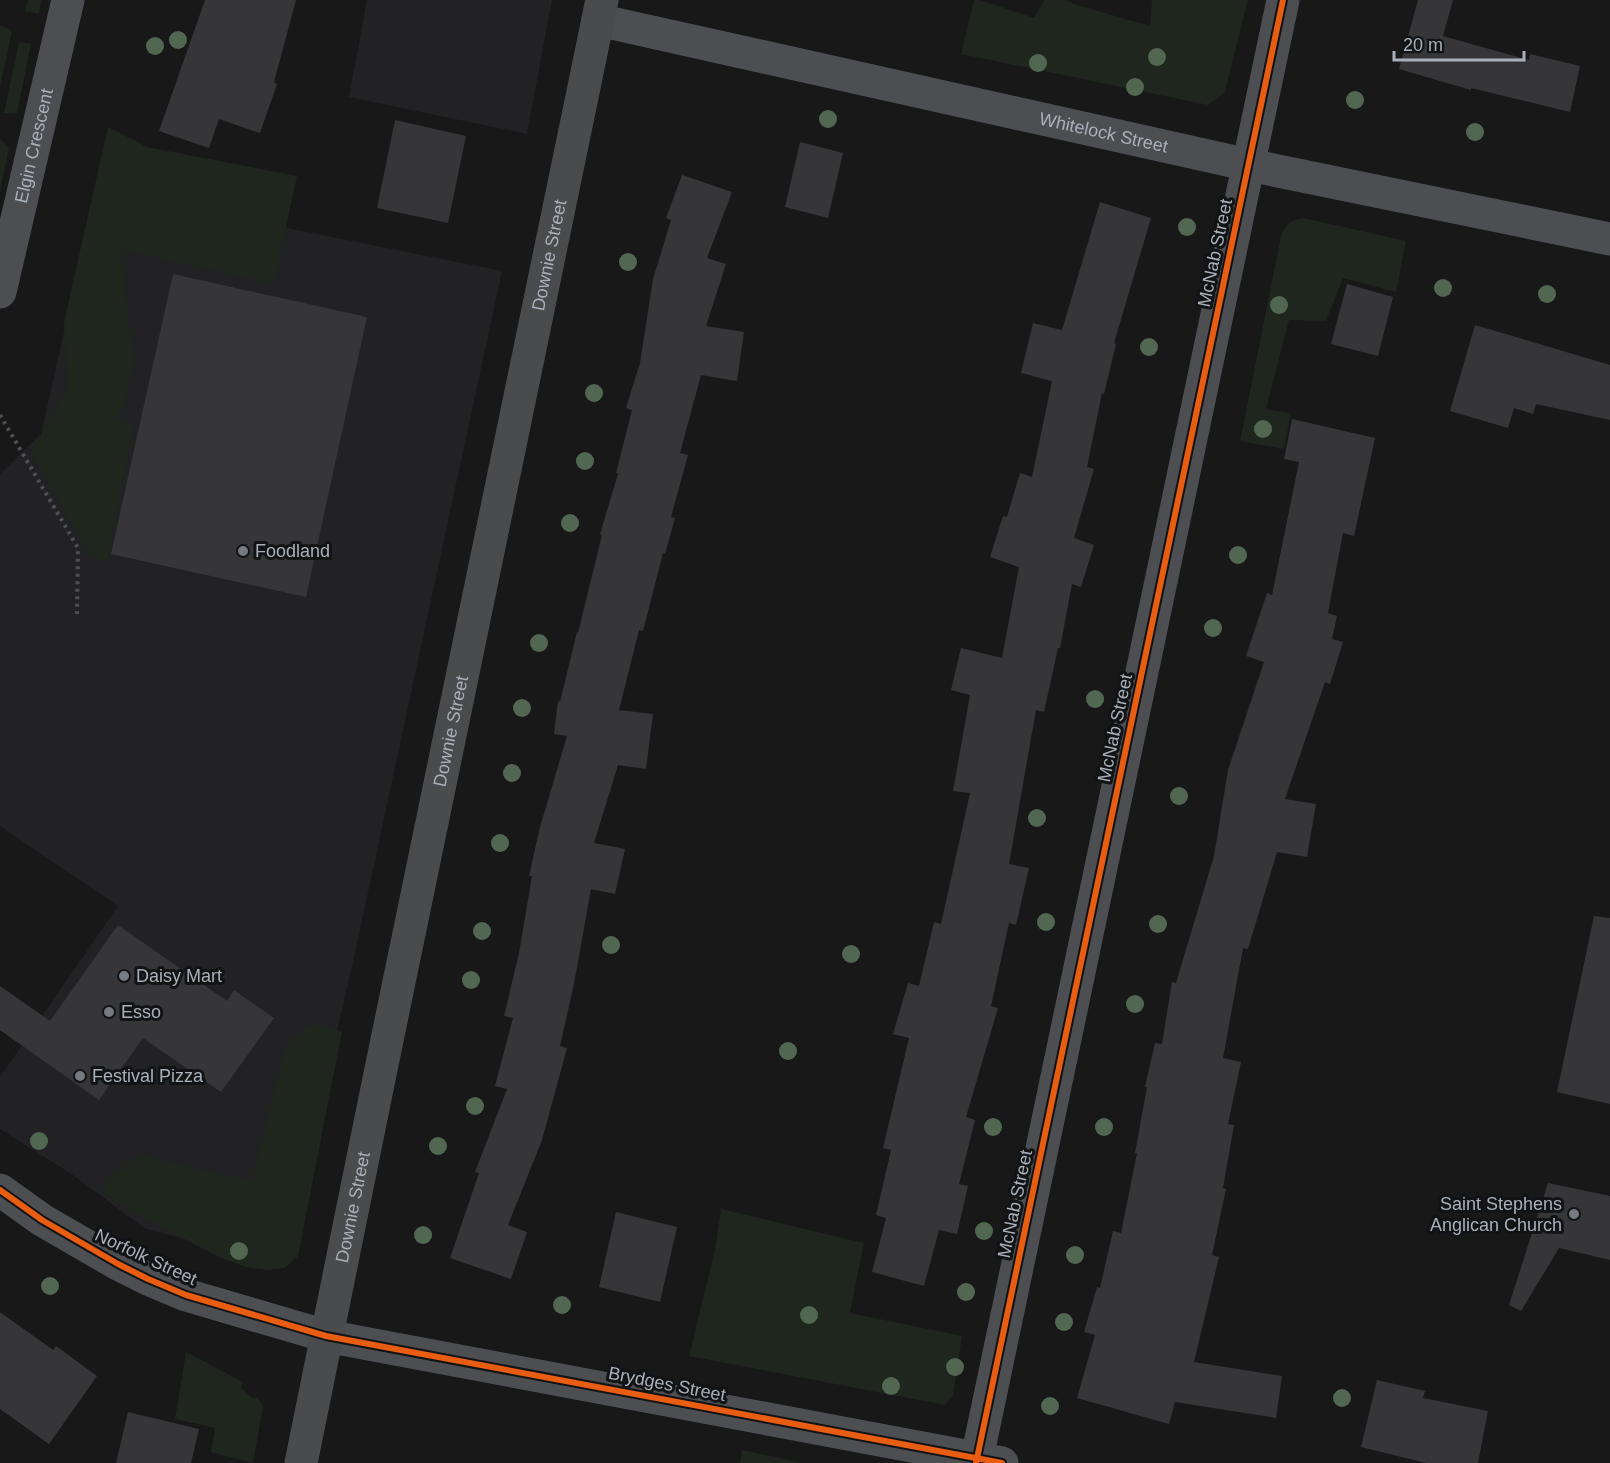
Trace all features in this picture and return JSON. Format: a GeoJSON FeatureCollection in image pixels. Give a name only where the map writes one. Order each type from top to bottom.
{"type":"FeatureCollection","features":[{"type":"Feature","properties":{"kind":"main road","name":"Downie Street"},"geometry":{"type":"LineString","coordinates":[[301,1463],[600,10]]}},
{"type":"Feature","properties":{"kind":"street","name":"Elgin Crescent"},"geometry":{"type":"LineString","coordinates":[[0,291],[68,0]]}},
{"type":"Feature","properties":{"kind":"street","name":"McNab Street"},"geometry":{"type":"LineString","coordinates":[[985,1461],[1283,0]]}},
{"type":"Feature","properties":{"kind":"street","name":"Whitelock Street"},"geometry":{"type":"LineString","coordinates":[[600,10],[1249,165],[1610,239]]}},
{"type":"Feature","properties":{"kind":"street","name":"Norfolk Street"},"geometry":{"type":"LineString","coordinates":[[0,1190],[42,1220],[148,1279],[186,1295],[326,1336]]}},
{"type":"Feature","properties":{"kind":"street","name":"Brydges Street"},"geometry":{"type":"LineString","coordinates":[[326,1336],[985,1461]]}},
{"type":"Feature","properties":{"kind":"path"},"geometry":{"type":"LineString","coordinates":[[0,415],[78,548],[77,614]]}},
{"type":"Feature","properties":{"kind":"shaded area"},"geometry":{"type":"Polygon","coordinates":[[[28,0],[41,0],[39,14],[25,11],[28,0]]]}},
{"type":"Feature","properties":{"kind":"shaded area"},"geometry":{"type":"Polygon","coordinates":[[[367,0],[552,0],[527,134],[349,97],[367,0]]]}},
{"type":"Feature","properties":{"kind":"shaded area"},"geometry":{"type":"Polygon","coordinates":[[[974,0],[1034,18],[1044,0],[1065,0],[1150,26],[1152,0],[1248,0],[1225,92],[1208,105],[961,54],[974,0]]]}},
{"type":"Feature","properties":{"kind":"shaded area"},"geometry":{"type":"Polygon","coordinates":[[[0,25],[12,31],[0,87],[0,25]]]}},
{"type":"Feature","properties":{"kind":"shaded area"},"geometry":{"type":"Polygon","coordinates":[[[19,42],[31,44],[17,114],[4,113],[19,42]]]}},
{"type":"Feature","properties":{"kind":"shaded area"},"geometry":{"type":"Polygon","coordinates":[[[108,127],[147,147],[297,176],[274,284],[122,250],[124,286],[135,361],[119,421],[134,423],[107,562],[90,556],[31,453],[68,386],[64,322],[108,127]]]}},
{"type":"Feature","properties":{"kind":"shaded area"},"geometry":{"type":"Polygon","coordinates":[[[0,139],[9,148],[0,191],[0,139]]]}},
{"type":"Feature","properties":{"kind":"shaded area"},"geometry":{"type":"Polygon","coordinates":[[[96,190],[502,271],[353,962],[283,1266],[144,1228],[73,1175],[0,1129],[0,1077],[118,906],[0,826],[0,474],[41,434],[96,190]]]}},
{"type":"Feature","properties":{"kind":"shaded area"},"geometry":{"type":"Polygon","coordinates":[[[1303,218],[1406,241],[1396,292],[1343,278],[1326,321],[1289,320],[1266,409],[1291,413],[1284,449],[1240,441],[1281,236],[1289,223],[1303,218]]]}},
{"type":"Feature","properties":{"kind":"shaded area"},"geometry":{"type":"Polygon","coordinates":[[[315,1022],[342,1032],[298,1256],[285,1268],[267,1270],[246,1267],[221,1258],[134,1213],[101,1191],[120,1169],[145,1155],[252,1180],[285,1048],[304,1028],[315,1022]]]}},
{"type":"Feature","properties":{"kind":"shaded area"},"geometry":{"type":"Polygon","coordinates":[[[721,1209],[864,1243],[850,1313],[962,1336],[953,1395],[945,1405],[689,1356],[715,1250],[721,1209]]]}},
{"type":"Feature","properties":{"kind":"shaded area"},"geometry":{"type":"Polygon","coordinates":[[[186,1352],[243,1382],[241,1388],[253,1398],[258,1398],[263,1406],[253,1463],[211,1452],[215,1428],[175,1419],[186,1352]]]}},
{"type":"Feature","properties":{"kind":"shaded area"},"geometry":{"type":"Polygon","coordinates":[[[742,1450],[802,1463],[740,1463],[742,1450]]]}},
{"type":"Feature","properties":{"kind":"building"},"geometry":{"type":"Polygon","coordinates":[[[205,0],[296,0],[274,82],[277,84],[260,133],[219,119],[209,148],[159,131],[205,0]]]}},
{"type":"Feature","properties":{"kind":"building"},"geometry":{"type":"Polygon","coordinates":[[[1418,0],[1453,0],[1443,36],[1529,60],[1530,54],[1580,66],[1570,112],[1471,88],[1471,90],[1399,69],[1418,0]]]}},
{"type":"Feature","properties":{"kind":"building"},"geometry":{"type":"Polygon","coordinates":[[[395,120],[466,136],[448,223],[377,208],[395,120]]]}},
{"type":"Feature","properties":{"kind":"building"},"geometry":{"type":"Polygon","coordinates":[[[800,142],[843,153],[828,218],[785,207],[800,142]]]}},
{"type":"Feature","properties":{"kind":"building"},"geometry":{"type":"Polygon","coordinates":[[[682,175],[732,192],[707,258],[726,264],[706,326],[744,332],[737,381],[701,375],[680,453],[688,455],[671,517],[675,518],[665,554],[663,553],[643,631],[639,630],[619,710],[653,714],[646,769],[618,765],[594,843],[625,849],[615,894],[591,889],[560,1046],[567,1048],[542,1140],[508,1225],[527,1232],[511,1279],[450,1258],[479,1173],[475,1172],[507,1089],[495,1086],[513,1018],[504,1016],[519,953],[532,876],[529,876],[540,827],[567,736],[554,734],[558,701],[560,702],[602,535],[600,534],[618,474],[616,473],[632,410],[626,408],[640,363],[653,279],[671,220],[666,218],[682,175]]]}},
{"type":"Feature","properties":{"kind":"building"},"geometry":{"type":"Polygon","coordinates":[[[1100,202],[1151,218],[1114,343],[1116,344],[1104,394],[1102,393],[1087,467],[1094,469],[1074,538],[1094,545],[1081,587],[1072,584],[1060,648],[1058,648],[1044,712],[1036,710],[1009,864],[1029,868],[1016,925],[1009,923],[991,1006],[998,1008],[966,1117],[975,1120],[959,1184],[968,1186],[957,1234],[939,1230],[924,1286],[872,1272],[886,1218],[876,1215],[891,1150],[883,1148],[909,1038],[893,1034],[908,983],[919,986],[934,922],[941,924],[970,793],[953,791],[970,695],[951,690],[961,648],[1002,658],[1019,567],[990,557],[1003,516],[1007,517],[1020,473],[1032,477],[1052,381],[1021,373],[1033,323],[1062,330],[1100,202]]]}},
{"type":"Feature","properties":{"kind":"building"},"geometry":{"type":"Polygon","coordinates":[[[173,274],[367,317],[306,597],[111,554],[173,274]]]}},
{"type":"Feature","properties":{"kind":"building"},"geometry":{"type":"Polygon","coordinates":[[[1347,284],[1393,297],[1378,356],[1331,344],[1347,284]]]}},
{"type":"Feature","properties":{"kind":"building"},"geometry":{"type":"Polygon","coordinates":[[[1475,325],[1610,365],[1610,420],[1536,404],[1533,414],[1514,408],[1508,428],[1450,411],[1475,325]]]}},
{"type":"Feature","properties":{"kind":"building"},"geometry":{"type":"Polygon","coordinates":[[[1292,419],[1375,438],[1354,536],[1343,533],[1328,613],[1337,616],[1332,639],[1343,642],[1330,684],[1325,682],[1285,799],[1316,804],[1307,857],[1277,852],[1248,949],[1243,948],[1223,1058],[1241,1062],[1228,1124],[1234,1125],[1223,1188],[1226,1189],[1212,1255],[1219,1257],[1194,1362],[1282,1376],[1276,1418],[1175,1402],[1169,1424],[1077,1398],[1095,1335],[1084,1332],[1097,1287],[1100,1288],[1113,1231],[1121,1233],[1137,1153],[1135,1153],[1147,1087],[1145,1087],[1155,1043],[1162,1044],[1172,982],[1176,983],[1214,856],[1228,770],[1264,662],[1246,656],[1267,593],[1272,595],[1299,462],[1284,459],[1292,419]]]}},
{"type":"Feature","properties":{"kind":"building"},"geometry":{"type":"Polygon","coordinates":[[[1594,916],[1610,918],[1610,1104],[1557,1092],[1594,916]]]}},
{"type":"Feature","properties":{"kind":"building"},"geometry":{"type":"Polygon","coordinates":[[[118,925],[227,1001],[234,990],[274,1018],[221,1092],[143,1038],[99,1100],[0,1030],[0,986],[50,1021],[118,925]]]}},
{"type":"Feature","properties":{"kind":"building","name":"Saint Stephens Anglican Church"},"geometry":{"type":"Polygon","coordinates":[[[1548,1183],[1610,1196],[1610,1260],[1559,1248],[1521,1311],[1509,1305],[1548,1183]]]}},
{"type":"Feature","properties":{"kind":"building"},"geometry":{"type":"Polygon","coordinates":[[[616,1212],[677,1227],[660,1302],[599,1287],[616,1212]]]}},
{"type":"Feature","properties":{"kind":"building"},"geometry":{"type":"Polygon","coordinates":[[[0,1312],[53,1350],[56,1346],[97,1376],[49,1444],[0,1409],[0,1312]]]}},
{"type":"Feature","properties":{"kind":"building"},"geometry":{"type":"Polygon","coordinates":[[[1377,1380],[1425,1391],[1423,1398],[1488,1411],[1478,1463],[1426,1463],[1361,1447],[1377,1380]]]}},
{"type":"Feature","properties":{"kind":"building"},"geometry":{"type":"Polygon","coordinates":[[[128,1412],[199,1429],[191,1463],[116,1463],[128,1412]]]}},
{"type":"Feature","properties":{"kind":"cycle path"},"geometry":{"type":"LineString","coordinates":[[976,1463],[1283,0]]}},
{"type":"Feature","properties":{"kind":"cycle path"},"geometry":{"type":"LineString","coordinates":[[0,1190],[42,1220],[148,1279],[186,1295],[326,1336],[1002,1463]]}},
{"type":"Feature","properties":{"kind":"place","name":"Foodland"},"geometry":{"type":"Point","coordinates":[243,551]}},
{"type":"Feature","properties":{"kind":"place","name":"Daisy Mart"},"geometry":{"type":"Point","coordinates":[124,976]}},
{"type":"Feature","properties":{"kind":"place","name":"Esso"},"geometry":{"type":"Point","coordinates":[109,1012]}},
{"type":"Feature","properties":{"kind":"place","name":"Festival Pizza"},"geometry":{"type":"Point","coordinates":[80,1076]}},
{"type":"Feature","properties":{"kind":"place","name":"Saint Stephens Anglican Church"},"geometry":{"type":"Point","coordinates":[1574,1214]}}]}
